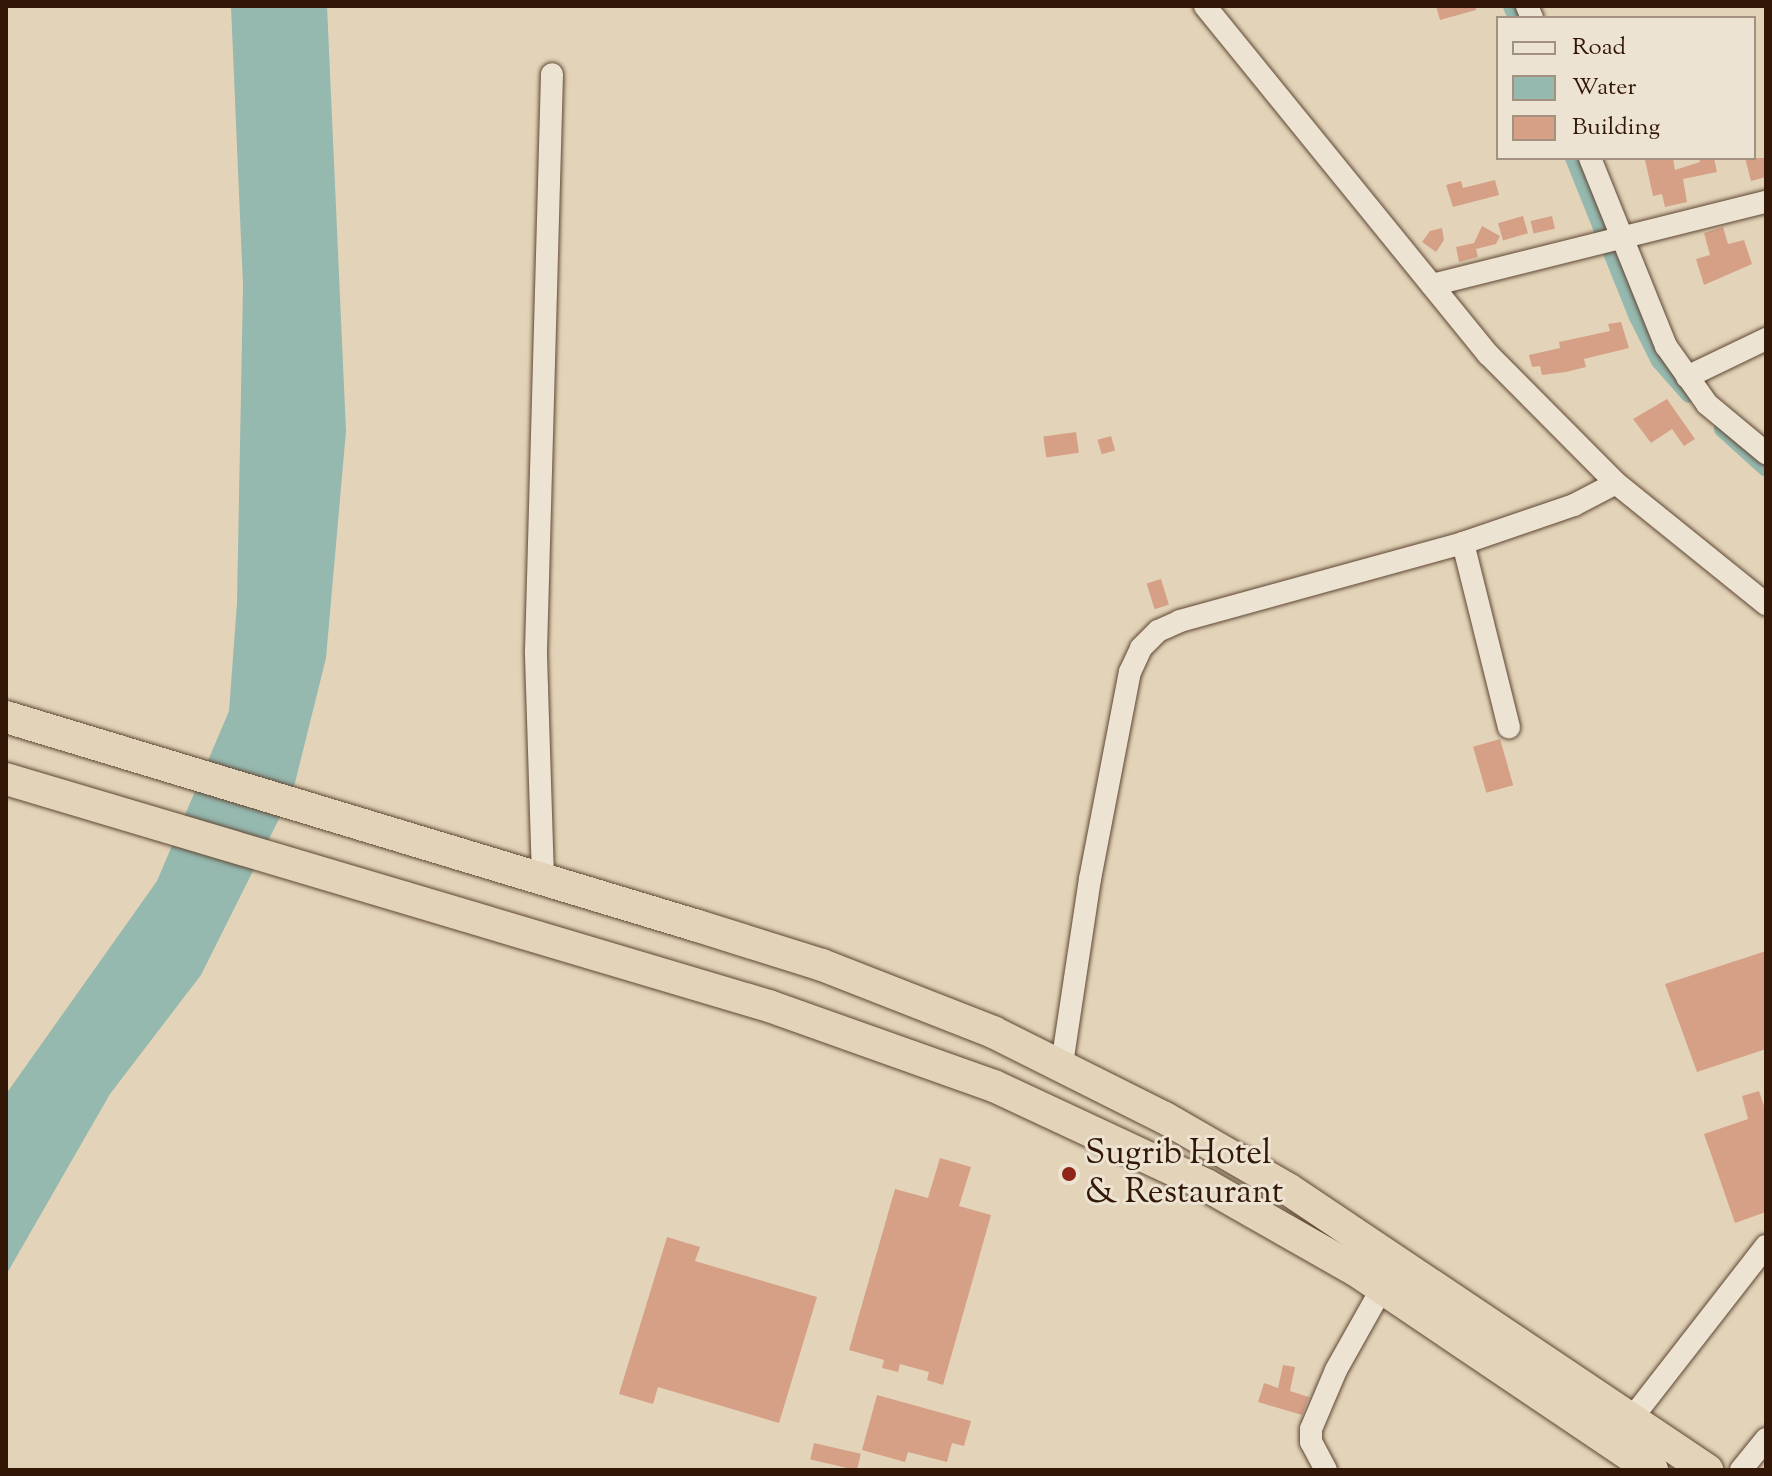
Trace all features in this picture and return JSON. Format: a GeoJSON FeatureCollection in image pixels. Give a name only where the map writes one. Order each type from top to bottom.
{"type":"FeatureCollection","features":[{"type":"Feature","properties":{"kind":"highway"},"geometry":{"type":"LineString","coordinates":[[6,717],[822,965],[1062,1064],[1288,1189],[1707,1470]]}},
{"type":"Feature","properties":{"kind":"highway"},"geometry":{"type":"LineString","coordinates":[[6,779],[136,815],[769,1006],[994,1086],[1206,1185],[1382,1288],[1652,1470]]}},
{"type":"Feature","properties":{"kind":"street"},"geometry":{"type":"LineString","coordinates":[[1205,6],[1488,354],[1616,483],[1766,604]]}},
{"type":"Feature","properties":{"kind":"street"},"geometry":{"type":"LineString","coordinates":[[543,878],[536,651],[552,74]]}},
{"type":"Feature","properties":{"kind":"street"},"geometry":{"type":"LineString","coordinates":[[1591,160],[1626,239],[1647,306],[1687,377],[1707,404],[1766,453]]}},
{"type":"Feature","properties":{"kind":"street"},"geometry":{"type":"LineString","coordinates":[[1432,285],[1766,202]]}},
{"type":"Feature","properties":{"kind":"street"},"geometry":{"type":"LineString","coordinates":[[1687,377],[1766,339]]}},
{"type":"Feature","properties":{"kind":"street"},"geometry":{"type":"LineString","coordinates":[[1062,1064],[1090,879],[1130,672],[1141,648],[1158,631],[1180,621],[1463,543],[1574,505],[1616,483]]}},
{"type":"Feature","properties":{"kind":"street"},"geometry":{"type":"LineString","coordinates":[[1463,543],[1509,727]]}},
{"type":"Feature","properties":{"kind":"street"},"geometry":{"type":"LineString","coordinates":[[1632,1418],[1766,1246]]}},
{"type":"Feature","properties":{"kind":"street"},"geometry":{"type":"LineString","coordinates":[[1326,1470],[1311,1442],[1311,1429],[1336,1370],[1382,1288]]}},
{"type":"Feature","properties":{"kind":"street"},"geometry":{"type":"LineString","coordinates":[[1741,1470],[1766,1439]]}},
{"type":"Feature","properties":{"kind":"water"},"geometry":{"type":"Polygon","coordinates":[[[231,6],[327,6],[346,431],[326,658],[293,791],[201,975],[110,1094],[6,1275],[6,1094],[157,881],[229,711],[237,603],[243,286],[231,6]]]}},
{"type":"Feature","properties":{"kind":"building"},"geometry":{"type":"Polygon","coordinates":[[[1436,6],[1476,6],[1476,10],[1440,20],[1436,6]]]}},
{"type":"Feature","properties":{"kind":"building"},"geometry":{"type":"Polygon","coordinates":[[[1766,158],[1766,177],[1751,181],[1746,160],[1766,158]]]}},
{"type":"Feature","properties":{"kind":"building"},"geometry":{"type":"Polygon","coordinates":[[[1645,160],[1673,160],[1675,170],[1700,160],[1714,160],[1717,172],[1683,179],[1687,202],[1665,207],[1662,194],[1653,196],[1645,160]]]}},
{"type":"Feature","properties":{"kind":"building"},"geometry":{"type":"Polygon","coordinates":[[[1495,180],[1499,195],[1453,207],[1446,185],[1461,181],[1463,188],[1495,180]]]}},
{"type":"Feature","properties":{"kind":"building"},"geometry":{"type":"Polygon","coordinates":[[[1523,216],[1528,233],[1503,240],[1498,223],[1523,216]]]}},
{"type":"Feature","properties":{"kind":"building"},"geometry":{"type":"Polygon","coordinates":[[[1552,216],[1555,229],[1533,234],[1531,221],[1552,216]]]}},
{"type":"Feature","properties":{"kind":"building"},"geometry":{"type":"Polygon","coordinates":[[[1482,226],[1500,236],[1496,244],[1476,249],[1478,257],[1459,262],[1456,247],[1474,243],[1482,226]]]}},
{"type":"Feature","properties":{"kind":"building"},"geometry":{"type":"Polygon","coordinates":[[[1723,227],[1728,244],[1744,240],[1752,264],[1704,285],[1696,259],[1710,255],[1704,233],[1723,227]]]}},
{"type":"Feature","properties":{"kind":"building"},"geometry":{"type":"Polygon","coordinates":[[[1442,228],[1444,240],[1436,252],[1422,242],[1430,231],[1442,228]]]}},
{"type":"Feature","properties":{"kind":"building"},"geometry":{"type":"Polygon","coordinates":[[[1621,322],[1629,348],[1584,359],[1586,367],[1566,372],[1542,375],[1540,366],[1532,367],[1529,355],[1560,348],[1559,342],[1610,331],[1608,324],[1621,322]]]}},
{"type":"Feature","properties":{"kind":"building"},"geometry":{"type":"Polygon","coordinates":[[[1667,399],[1695,439],[1684,446],[1672,429],[1651,443],[1633,419],[1667,399]]]}},
{"type":"Feature","properties":{"kind":"building"},"geometry":{"type":"Polygon","coordinates":[[[1076,432],[1079,453],[1046,457],[1043,437],[1076,432]]]}},
{"type":"Feature","properties":{"kind":"building"},"geometry":{"type":"Polygon","coordinates":[[[1111,436],[1115,450],[1102,454],[1098,440],[1111,436]]]}},
{"type":"Feature","properties":{"kind":"building"},"geometry":{"type":"Polygon","coordinates":[[[1161,579],[1169,605],[1155,609],[1147,583],[1161,579]]]}},
{"type":"Feature","properties":{"kind":"building"},"geometry":{"type":"Polygon","coordinates":[[[1500,739],[1513,785],[1486,793],[1473,747],[1500,739]]]}},
{"type":"Feature","properties":{"kind":"building"},"geometry":{"type":"Polygon","coordinates":[[[1766,951],[1766,1049],[1697,1072],[1665,984],[1766,951]]]}},
{"type":"Feature","properties":{"kind":"building"},"geometry":{"type":"Polygon","coordinates":[[[1759,1091],[1766,1112],[1766,1212],[1735,1223],[1704,1134],[1748,1119],[1742,1096],[1759,1091]]]}},
{"type":"Feature","properties":{"kind":"building"},"geometry":{"type":"Polygon","coordinates":[[[940,1158],[971,1167],[959,1206],[991,1215],[943,1385],[927,1380],[929,1372],[900,1364],[898,1372],[882,1368],[884,1360],[849,1350],[895,1189],[928,1198],[940,1158]]]}},
{"type":"Feature","properties":{"kind":"building"},"geometry":{"type":"Polygon","coordinates":[[[667,1237],[700,1247],[695,1261],[817,1297],[779,1423],[658,1387],[653,1404],[619,1394],[667,1237]]]}},
{"type":"Feature","properties":{"kind":"building"},"geometry":{"type":"Polygon","coordinates":[[[1283,1365],[1295,1367],[1290,1391],[1309,1397],[1302,1415],[1258,1402],[1264,1383],[1278,1388],[1283,1365]]]}},
{"type":"Feature","properties":{"kind":"building"},"geometry":{"type":"Polygon","coordinates":[[[877,1395],[971,1421],[964,1446],[952,1443],[947,1462],[908,1452],[905,1462],[862,1450],[877,1395]]]}},
{"type":"Feature","properties":{"kind":"building"},"geometry":{"type":"Polygon","coordinates":[[[814,1443],[861,1454],[857,1470],[810,1460],[814,1443]]]}},
{"type":"Feature","properties":{"kind":"waterway"},"geometry":{"type":"LineString","coordinates":[[1511,6],[1515,16]]}},
{"type":"Feature","properties":{"kind":"waterway"},"geometry":{"type":"LineString","coordinates":[[1574,160],[1637,317],[1659,361],[1689,395]]}},
{"type":"Feature","properties":{"kind":"waterway"},"geometry":{"type":"LineString","coordinates":[[1722,429],[1766,469]]}},
{"type":"Feature","properties":{"kind":"place","name":"Sugrib Hotel & Restaurant"},"geometry":{"type":"Point","coordinates":[1069,1174]}}]}
